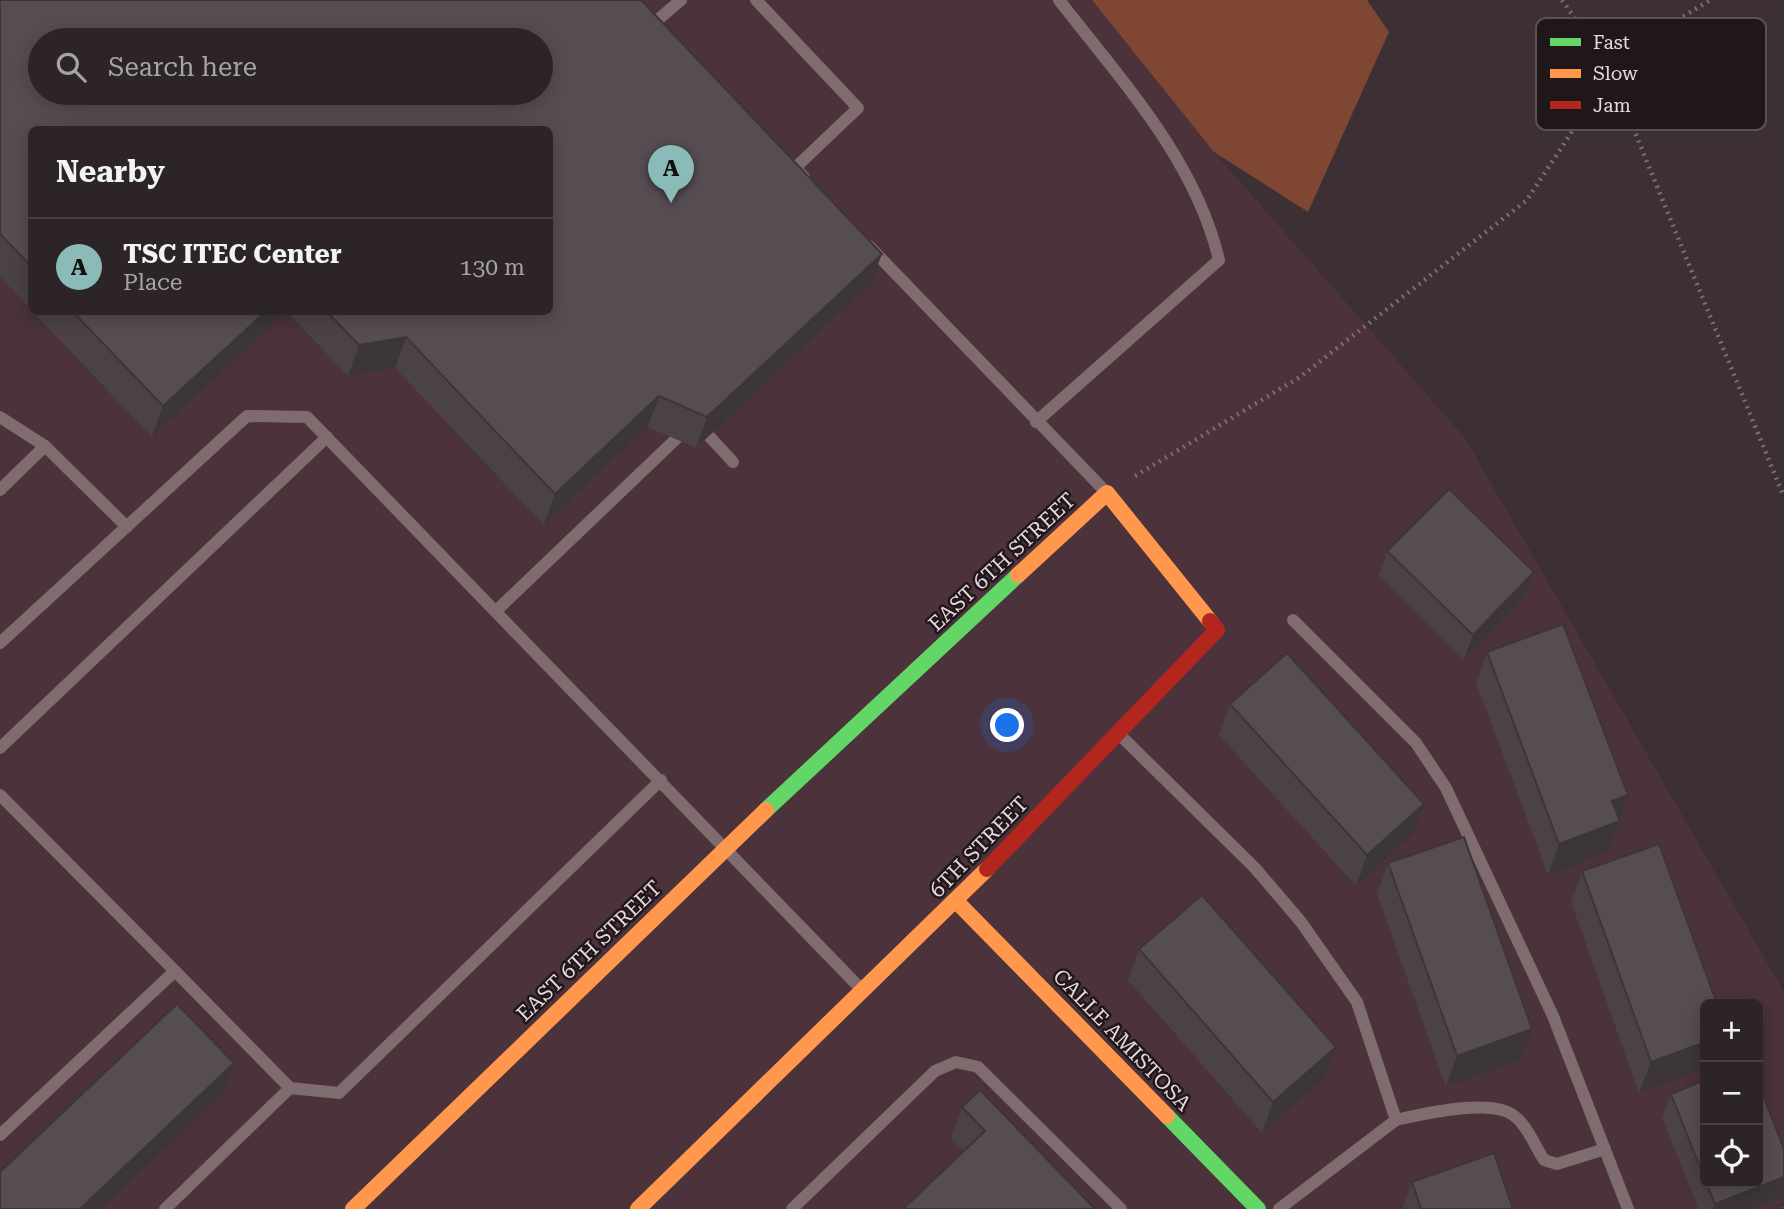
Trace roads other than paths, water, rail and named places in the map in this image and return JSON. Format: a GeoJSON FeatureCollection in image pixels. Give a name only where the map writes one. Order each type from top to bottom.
{"type":"FeatureCollection","features":[{"type":"Feature","properties":{"kind":"street","name":"6TH STREET"},"geometry":{"type":"LineString","coordinates":[[638,1209],[956,901],[1217,630],[1107,493]]}},
{"type":"Feature","properties":{"kind":"street","name":"EAST 6TH STREET"},"geometry":{"type":"LineString","coordinates":[[353,1209],[726,847],[1107,493]]}},
{"type":"Feature","properties":{"kind":"street","name":"CALLE AMISTOSA"},"geometry":{"type":"LineString","coordinates":[[956,901],[1258,1209]]}},
{"type":"Feature","properties":{"kind":"lane"},"geometry":{"type":"LineString","coordinates":[[630,0],[653,24],[681,0]]}},
{"type":"Feature","properties":{"kind":"lane"},"geometry":{"type":"LineString","coordinates":[[756,0],[858,108],[795,168],[813,187]]}},
{"type":"Feature","properties":{"kind":"lane"},"geometry":{"type":"LineString","coordinates":[[1036,422],[1219,260],[1210,222],[1182,166],[1135,98],[1059,0]]}},
{"type":"Feature","properties":{"kind":"lane"},"geometry":{"type":"LineString","coordinates":[[858,235],[1107,493]]}},
{"type":"Feature","properties":{"kind":"lane"},"geometry":{"type":"LineString","coordinates":[[0,643],[247,416],[307,417],[864,991]]}},
{"type":"Feature","properties":{"kind":"lane"},"geometry":{"type":"LineString","coordinates":[[0,417],[45,446],[127,527]]}},
{"type":"Feature","properties":{"kind":"lane"},"geometry":{"type":"LineString","coordinates":[[709,436],[733,462]]}},
{"type":"Feature","properties":{"kind":"lane"},"geometry":{"type":"LineString","coordinates":[[0,748],[327,437]]}},
{"type":"Feature","properties":{"kind":"lane"},"geometry":{"type":"LineString","coordinates":[[496,611],[676,439]]}},
{"type":"Feature","properties":{"kind":"lane"},"geometry":{"type":"LineString","coordinates":[[0,490],[45,446]]}},
{"type":"Feature","properties":{"kind":"lane"},"geometry":{"type":"LineString","coordinates":[[1293,620],[1416,743],[1446,789],[1553,1016],[1628,1209]]}},
{"type":"Feature","properties":{"kind":"lane"},"geometry":{"type":"LineString","coordinates":[[1118,733],[1255,868],[1301,922],[1357,1002],[1384,1076],[1396,1120]]}},
{"type":"Feature","properties":{"kind":"lane"},"geometry":{"type":"LineString","coordinates":[[0,795],[290,1088],[339,1093],[661,780]]}},
{"type":"Feature","properties":{"kind":"lane"},"geometry":{"type":"LineString","coordinates":[[0,1135],[175,971]]}},
{"type":"Feature","properties":{"kind":"lane"},"geometry":{"type":"LineString","coordinates":[[793,1209],[935,1071],[956,1062],[978,1067],[1121,1209]]}},
{"type":"Feature","properties":{"kind":"lane"},"geometry":{"type":"LineString","coordinates":[[165,1209],[290,1088]]}},
{"type":"Feature","properties":{"kind":"lane"},"geometry":{"type":"LineString","coordinates":[[1279,1209],[1396,1120],[1437,1111],[1495,1108],[1513,1115],[1544,1160],[1557,1164],[1605,1149]]}},
{"type":"Feature","properties":{"kind":"place","name":"TSC ITEC Center"},"geometry":{"type":"Point","coordinates":[671,203]}}]}
